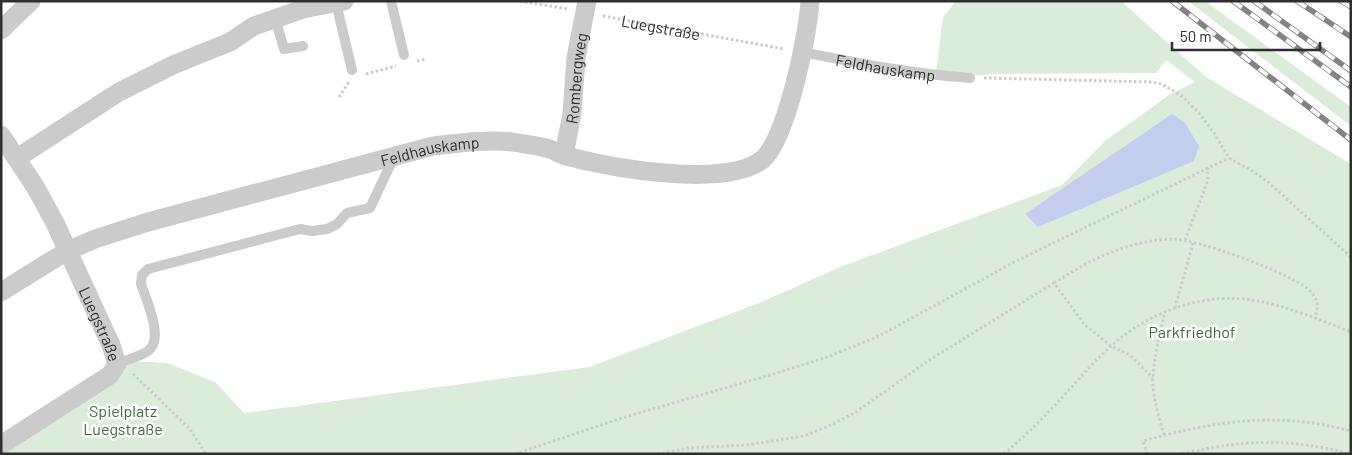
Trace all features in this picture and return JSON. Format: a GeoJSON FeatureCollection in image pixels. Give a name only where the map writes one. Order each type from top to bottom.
{"type":"FeatureCollection","features":[{"type":"Feature","properties":{"kind":"street"},"geometry":{"type":"LineString","coordinates":[[1,30],[31,1]]}},
{"type":"Feature","properties":{"kind":"street","name":"Feldhauskamp"},"geometry":{"type":"LineString","coordinates":[[1,292],[67,251],[95,239],[148,222],[433,146],[468,142],[510,142],[546,148],[564,155],[598,163],[639,170],[703,175],[753,166],[764,158],[777,137],[790,102],[802,52],[810,1]]}},
{"type":"Feature","properties":{"kind":"street"},"geometry":{"type":"LineString","coordinates":[[17,158],[119,92],[173,65],[230,42],[254,26],[275,18],[303,9],[340,2]]}},
{"type":"Feature","properties":{"kind":"street","name":"Rombergweg"},"geometry":{"type":"LineString","coordinates":[[564,155],[572,114],[576,58],[586,7]]}},
{"type":"Feature","properties":{"kind":"street","name":"Luegstraße"},"geometry":{"type":"LineString","coordinates":[[1,134],[36,188],[111,344],[117,364],[110,374],[1,445]]}},
{"type":"Feature","properties":{"kind":"lane"},"geometry":{"type":"LineString","coordinates":[[391,1],[405,61]]}},
{"type":"Feature","properties":{"kind":"lane"},"geometry":{"type":"LineString","coordinates":[[340,2],[355,75]]}},
{"type":"Feature","properties":{"kind":"lane"},"geometry":{"type":"LineString","coordinates":[[275,18],[284,49],[303,46]]}},
{"type":"Feature","properties":{"kind":"lane","name":"Feldhauskamp"},"geometry":{"type":"LineString","coordinates":[[802,52],[885,68],[970,78]]}},
{"type":"Feature","properties":{"kind":"lane"},"geometry":{"type":"LineString","coordinates":[[117,364],[149,350],[154,343],[156,334],[141,284],[142,275],[148,270],[300,229],[312,231],[327,229],[337,224],[347,213],[370,208],[394,156]]}},
{"type":"Feature","properties":{"kind":"path","name":"Luegstraße"},"geometry":{"type":"LineString","coordinates":[[520,1],[586,7],[802,52]]}},
{"type":"Feature","properties":{"kind":"path"},"geometry":{"type":"LineString","coordinates":[[339,97],[355,75],[405,61],[426,59]]}},
{"type":"Feature","properties":{"kind":"path"},"geometry":{"type":"LineString","coordinates":[[970,78],[1162,84],[1171,88],[1199,113],[1229,158],[1268,182],[1351,257]]}},
{"type":"Feature","properties":{"kind":"path"},"geometry":{"type":"LineString","coordinates":[[515,454],[622,418],[827,357],[877,337],[1018,260],[1229,158]]}},
{"type":"Feature","properties":{"kind":"path"},"geometry":{"type":"LineString","coordinates":[[1184,240],[1207,183],[1208,168]]}},
{"type":"Feature","properties":{"kind":"path"},"geometry":{"type":"LineString","coordinates":[[657,454],[690,448],[746,445],[804,436],[831,425],[856,412],[931,359],[1099,256],[1122,248],[1159,240],[1193,242],[1250,261],[1294,280],[1311,292],[1316,299],[1318,306],[1315,318]]}},
{"type":"Feature","properties":{"kind":"path"},"geometry":{"type":"LineString","coordinates":[[1175,308],[1193,242]]}},
{"type":"Feature","properties":{"kind":"path"},"geometry":{"type":"LineString","coordinates":[[1054,284],[1085,325],[1111,346],[1130,354],[1153,378]]}},
{"type":"Feature","properties":{"kind":"path"},"geometry":{"type":"LineString","coordinates":[[1004,454],[1042,419],[1111,346],[1165,311],[1194,302],[1238,298],[1257,301],[1315,318],[1351,332]]}},
{"type":"Feature","properties":{"kind":"path"},"geometry":{"type":"LineString","coordinates":[[1164,436],[1157,409],[1153,378],[1165,311]]}},
{"type":"Feature","properties":{"kind":"path"},"geometry":{"type":"LineString","coordinates":[[117,364],[128,370],[182,421],[195,436],[206,454]]}},
{"type":"Feature","properties":{"kind":"path"},"geometry":{"type":"LineString","coordinates":[[1147,454],[1143,441],[1207,425],[1254,420],[1281,420],[1310,422],[1351,431]]}},
{"type":"Feature","properties":{"kind":"path"},"geometry":{"type":"LineString","coordinates":[[1182,454],[1233,444],[1270,442],[1304,444],[1351,454]]}},
{"type":"Feature","properties":{"kind":"green space"},"geometry":{"type":"Polygon","coordinates":[[[956,1],[1121,1],[1206,77],[1351,164],[1351,454],[1,454],[112,378],[133,361],[167,363],[215,382],[244,413],[589,367],[759,303],[840,267],[1062,185],[1105,141],[1169,95],[1195,82],[1166,60],[1156,73],[994,74],[969,76],[936,71],[943,17],[956,1]]]}},
{"type":"Feature","properties":{"kind":"green space"},"geometry":{"type":"Polygon","coordinates":[[[1188,1],[1205,1],[1351,107],[1351,126],[1188,1]]]}},
{"type":"Feature","properties":{"kind":"water"},"geometry":{"type":"Polygon","coordinates":[[[1172,114],[1185,123],[1199,146],[1194,161],[1038,227],[1025,214],[1172,114]]]}},
{"type":"Feature","properties":{"kind":"railway"},"geometry":{"type":"LineString","coordinates":[[1172,1],[1351,140]]}},
{"type":"Feature","properties":{"kind":"railway"},"geometry":{"type":"LineString","coordinates":[[1233,1],[1351,87]]}},
{"type":"Feature","properties":{"kind":"railway"},"geometry":{"type":"LineString","coordinates":[[1254,1],[1351,71]]}},
{"type":"Feature","properties":{"kind":"railway"},"geometry":{"type":"LineString","coordinates":[[1297,1],[1351,37]]}},
{"type":"Feature","properties":{"kind":"railway"},"geometry":{"type":"LineString","coordinates":[[1341,1],[1351,7]]}},
{"type":"Feature","properties":{"kind":"park label","name":"Parkfriedhof"},"geometry":{"type":"Point","coordinates":[1192,331]}},
{"type":"Feature","properties":{"kind":"park label","name":"Spielplatz Luegstraße"},"geometry":{"type":"Point","coordinates":[123,419]}}]}
